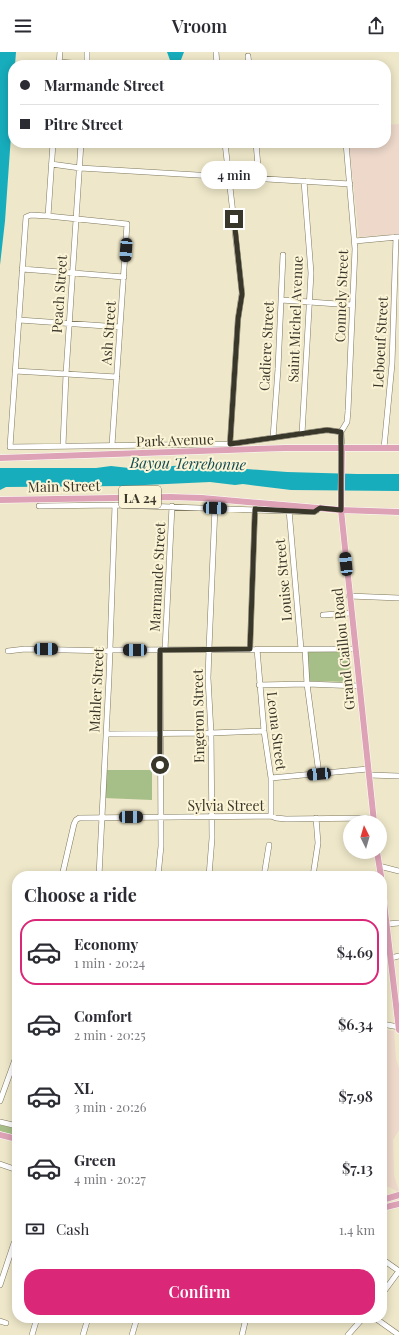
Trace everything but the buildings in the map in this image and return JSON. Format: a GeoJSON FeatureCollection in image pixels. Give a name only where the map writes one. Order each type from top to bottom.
{"type":"FeatureCollection","features":[{"type":"Feature","properties":{"kind":"main road","name":"Park Avenue"},"geometry":{"type":"LineString","coordinates":[[0,458],[285,448],[399,448]]}},
{"type":"Feature","properties":{"kind":"main road","name":"Grand Caillou Road"},"geometry":{"type":"LineString","coordinates":[[342,449],[341,510],[373,815]]}},
{"type":"Feature","properties":{"kind":"main road","name":"Main Street"},"geometry":{"type":"LineString","coordinates":[[0,500],[170,497],[202,498],[341,510],[399,512]]}},
{"type":"Feature","properties":{"kind":"main road"},"geometry":{"type":"LineString","coordinates":[[321,508],[325,512],[333,513],[342,520]]}},
{"type":"Feature","properties":{"kind":"main road"},"geometry":{"type":"LineString","coordinates":[[378,859],[380,871]]}},
{"type":"Feature","properties":{"kind":"main road"},"geometry":{"type":"LineString","coordinates":[[387,924],[399,1030]]}},
{"type":"Feature","properties":{"kind":"main road"},"geometry":{"type":"LineString","coordinates":[[0,1135],[12,1138]]}},
{"type":"Feature","properties":{"kind":"main road"},"geometry":{"type":"LineString","coordinates":[[387,1199],[399,1195]]}},
{"type":"Feature","properties":{"kind":"main road"},"geometry":{"type":"LineString","coordinates":[[387,1207],[399,1204]]}},
{"type":"Feature","properties":{"kind":"street"},"geometry":{"type":"LineString","coordinates":[[248,56],[248,60]]}},
{"type":"Feature","properties":{"kind":"street"},"geometry":{"type":"LineString","coordinates":[[48,216],[50,164],[52,148]]}},
{"type":"Feature","properties":{"kind":"street","name":"Peach Street"},"geometry":{"type":"LineString","coordinates":[[63,446],[66,374],[81,148]]}},
{"type":"Feature","properties":{"kind":"street"},"geometry":{"type":"LineString","coordinates":[[226,148],[242,294],[238,319],[230,444]]}},
{"type":"Feature","properties":{"kind":"street"},"geometry":{"type":"LineString","coordinates":[[256,148],[259,178]]}},
{"type":"Feature","properties":{"kind":"street","name":"Connely Street"},"geometry":{"type":"LineString","coordinates":[[342,449],[341,432],[347,422],[348,411],[355,266],[355,241],[346,148]]}},
{"type":"Feature","properties":{"kind":"street"},"geometry":{"type":"LineString","coordinates":[[50,164],[80,168],[350,184]]}},
{"type":"Feature","properties":{"kind":"street","name":"Saint Michel Avenue"},"geometry":{"type":"LineString","coordinates":[[302,434],[311,260],[304,181]]}},
{"type":"Feature","properties":{"kind":"street"},"geometry":{"type":"LineString","coordinates":[[76,218],[31,215],[26,217],[15,371],[117,377]]}},
{"type":"Feature","properties":{"kind":"street","name":"Ash Street"},"geometry":{"type":"LineString","coordinates":[[76,218],[127,224],[112,445]]}},
{"type":"Feature","properties":{"kind":"street"},"geometry":{"type":"LineString","coordinates":[[355,241],[398,237]]}},
{"type":"Feature","properties":{"kind":"street","name":"Leboeuf Street"},"geometry":{"type":"LineString","coordinates":[[384,448],[392,364],[398,237]]}},
{"type":"Feature","properties":{"kind":"street","name":"Cadiere Street"},"geometry":{"type":"LineString","coordinates":[[273,438],[278,369],[283,255]]}},
{"type":"Feature","properties":{"kind":"street"},"geometry":{"type":"LineString","coordinates":[[22,269],[124,277]]}},
{"type":"Feature","properties":{"kind":"street"},"geometry":{"type":"LineString","coordinates":[[281,300],[352,305]]}},
{"type":"Feature","properties":{"kind":"street"},"geometry":{"type":"LineString","coordinates":[[19,320],[120,327]]}},
{"type":"Feature","properties":{"kind":"street","name":"Park Avenue"},"geometry":{"type":"LineString","coordinates":[[15,371],[10,447],[230,444],[333,430],[341,432]]}},
{"type":"Feature","properties":{"kind":"street","name":"Mahler Street"},"geometry":{"type":"LineString","coordinates":[[99,871],[110,650],[112,556],[115,505]]}},
{"type":"Feature","properties":{"kind":"street","name":"Main Street"},"geometry":{"type":"LineString","coordinates":[[39,506],[172,506],[314,512],[321,508]]}},
{"type":"Feature","properties":{"kind":"street","name":"Marmande Street"},"geometry":{"type":"LineString","coordinates":[[158,871],[161,846],[160,734],[163,650],[172,506]]}},
{"type":"Feature","properties":{"kind":"street","name":"Engeron Street"},"geometry":{"type":"LineString","coordinates":[[209,871],[212,817],[211,733],[208,678],[215,508]]}},
{"type":"Feature","properties":{"kind":"street"},"geometry":{"type":"LineString","coordinates":[[250,649],[255,509]]}},
{"type":"Feature","properties":{"kind":"street","name":"Louise Street"},"geometry":{"type":"LineString","coordinates":[[289,510],[303,649],[319,774]]}},
{"type":"Feature","properties":{"kind":"street"},"geometry":{"type":"LineString","coordinates":[[349,596],[399,598]]}},
{"type":"Feature","properties":{"kind":"street"},"geometry":{"type":"LineString","coordinates":[[323,615],[351,613]]}},
{"type":"Feature","properties":{"kind":"street"},"geometry":{"type":"LineString","coordinates":[[8,651],[25,649],[356,649]]}},
{"type":"Feature","properties":{"kind":"street","name":"Leona Street"},"geometry":{"type":"LineString","coordinates":[[257,649],[259,685],[271,778],[271,816]]}},
{"type":"Feature","properties":{"kind":"street"},"geometry":{"type":"LineString","coordinates":[[259,685],[307,684],[359,686]]}},
{"type":"Feature","properties":{"kind":"street"},"geometry":{"type":"LineString","coordinates":[[106,734],[264,731]]}},
{"type":"Feature","properties":{"kind":"street"},"geometry":{"type":"LineString","coordinates":[[271,778],[369,772],[399,776]]}},
{"type":"Feature","properties":{"kind":"street","name":"Sylvia Street"},"geometry":{"type":"LineString","coordinates":[[63,871],[74,824],[78,818],[271,816],[286,819],[343,819]]}},
{"type":"Feature","properties":{"kind":"street"},"geometry":{"type":"LineString","coordinates":[[314,871],[318,843],[316,818]]}},
{"type":"Feature","properties":{"kind":"street"},"geometry":{"type":"LineString","coordinates":[[265,871],[269,846]]}},
{"type":"Feature","properties":{"kind":"street"},"geometry":{"type":"LineString","coordinates":[[379,866],[399,871]]}},
{"type":"Feature","properties":{"kind":"street"},"geometry":{"type":"LineString","coordinates":[[387,924],[399,923]]}},
{"type":"Feature","properties":{"kind":"street"},"geometry":{"type":"LineString","coordinates":[[387,952],[399,956]]}},
{"type":"Feature","properties":{"kind":"street"},"geometry":{"type":"LineString","coordinates":[[387,1024],[399,1023]]}},
{"type":"Feature","properties":{"kind":"street"},"geometry":{"type":"LineString","coordinates":[[0,1102],[12,1068]]}},
{"type":"Feature","properties":{"kind":"street"},"geometry":{"type":"LineString","coordinates":[[0,1122],[12,1125]]}},
{"type":"Feature","properties":{"kind":"street"},"geometry":{"type":"LineString","coordinates":[[0,1164],[12,1168]]}},
{"type":"Feature","properties":{"kind":"street"},"geometry":{"type":"LineString","coordinates":[[0,1285],[12,1249]]}},
{"type":"Feature","properties":{"kind":"street"},"geometry":{"type":"LineString","coordinates":[[387,1263],[399,1271],[387,1287]]}},
{"type":"Feature","properties":{"kind":"street"},"geometry":{"type":"LineString","coordinates":[[0,1321],[6,1323]]}},
{"type":"Feature","properties":{"kind":"street"},"geometry":{"type":"LineString","coordinates":[[32,1335],[36,1323]]}},
{"type":"Feature","properties":{"kind":"street"},"geometry":{"type":"LineString","coordinates":[[83,1335],[87,1323]]}},
{"type":"Feature","properties":{"kind":"street"},"geometry":{"type":"LineString","coordinates":[[132,1335],[136,1323]]}},
{"type":"Feature","properties":{"kind":"street"},"geometry":{"type":"LineString","coordinates":[[242,1335],[245,1323]]}},
{"type":"Feature","properties":{"kind":"street"},"geometry":{"type":"LineString","coordinates":[[348,1335],[359,1323]]}},
{"type":"Feature","properties":{"kind":"street"},"geometry":{"type":"LineString","coordinates":[[382,1323],[398,1335]]}},
{"type":"Feature","properties":{"kind":"shaded area"},"geometry":{"type":"Polygon","coordinates":[[[399,124],[399,234],[359,237],[350,148],[391,148],[391,125],[399,124]]]}},
{"type":"Feature","properties":{"kind":"shaded area"},"geometry":{"type":"Polygon","coordinates":[[[387,1030],[394,1031],[396,1059],[399,1068],[399,1130],[393,1140],[394,1175],[399,1192],[387,1186],[387,1030]]]}},
{"type":"Feature","properties":{"kind":"green space"},"geometry":{"type":"Polygon","coordinates":[[[306,651],[349,651],[352,682],[309,681],[306,651]]]}},
{"type":"Feature","properties":{"kind":"green space"},"geometry":{"type":"Polygon","coordinates":[[[105,770],[152,770],[152,800],[104,798],[105,770]]]}},
{"type":"Feature","properties":{"kind":"green space"},"geometry":{"type":"Polygon","coordinates":[[[0,1125],[12,1128],[12,1135],[0,1131],[0,1125]]]}},
{"type":"Feature","properties":{"kind":"water"},"geometry":{"type":"Polygon","coordinates":[[[0,52],[16,52],[15,60],[8,60],[8,148],[10,148],[0,265],[0,52]]]}},
{"type":"Feature","properties":{"kind":"water"},"geometry":{"type":"Polygon","coordinates":[[[167,52],[184,52],[181,60],[170,60],[167,52]]]}},
{"type":"Feature","properties":{"kind":"water"},"geometry":{"type":"Polygon","coordinates":[[[215,464],[234,468],[287,472],[399,474],[399,491],[291,490],[243,484],[235,485],[210,482],[123,486],[6,487],[0,490],[0,468],[96,468],[111,466],[129,468],[215,464]]]}},
{"type":"Feature","properties":{"kind":"route"},"geometry":{"type":"LineString","coordinates":[[160,765],[160,650],[250,649],[255,509],[314,512],[320,508],[341,510],[341,432],[327,430],[230,444],[238,319],[242,294],[234,219]]}},
{"type":"Feature","properties":{"kind":"water label","name":"Bayou Terrebonne"},"geometry":{"type":"Point","coordinates":[188,463]}}]}
